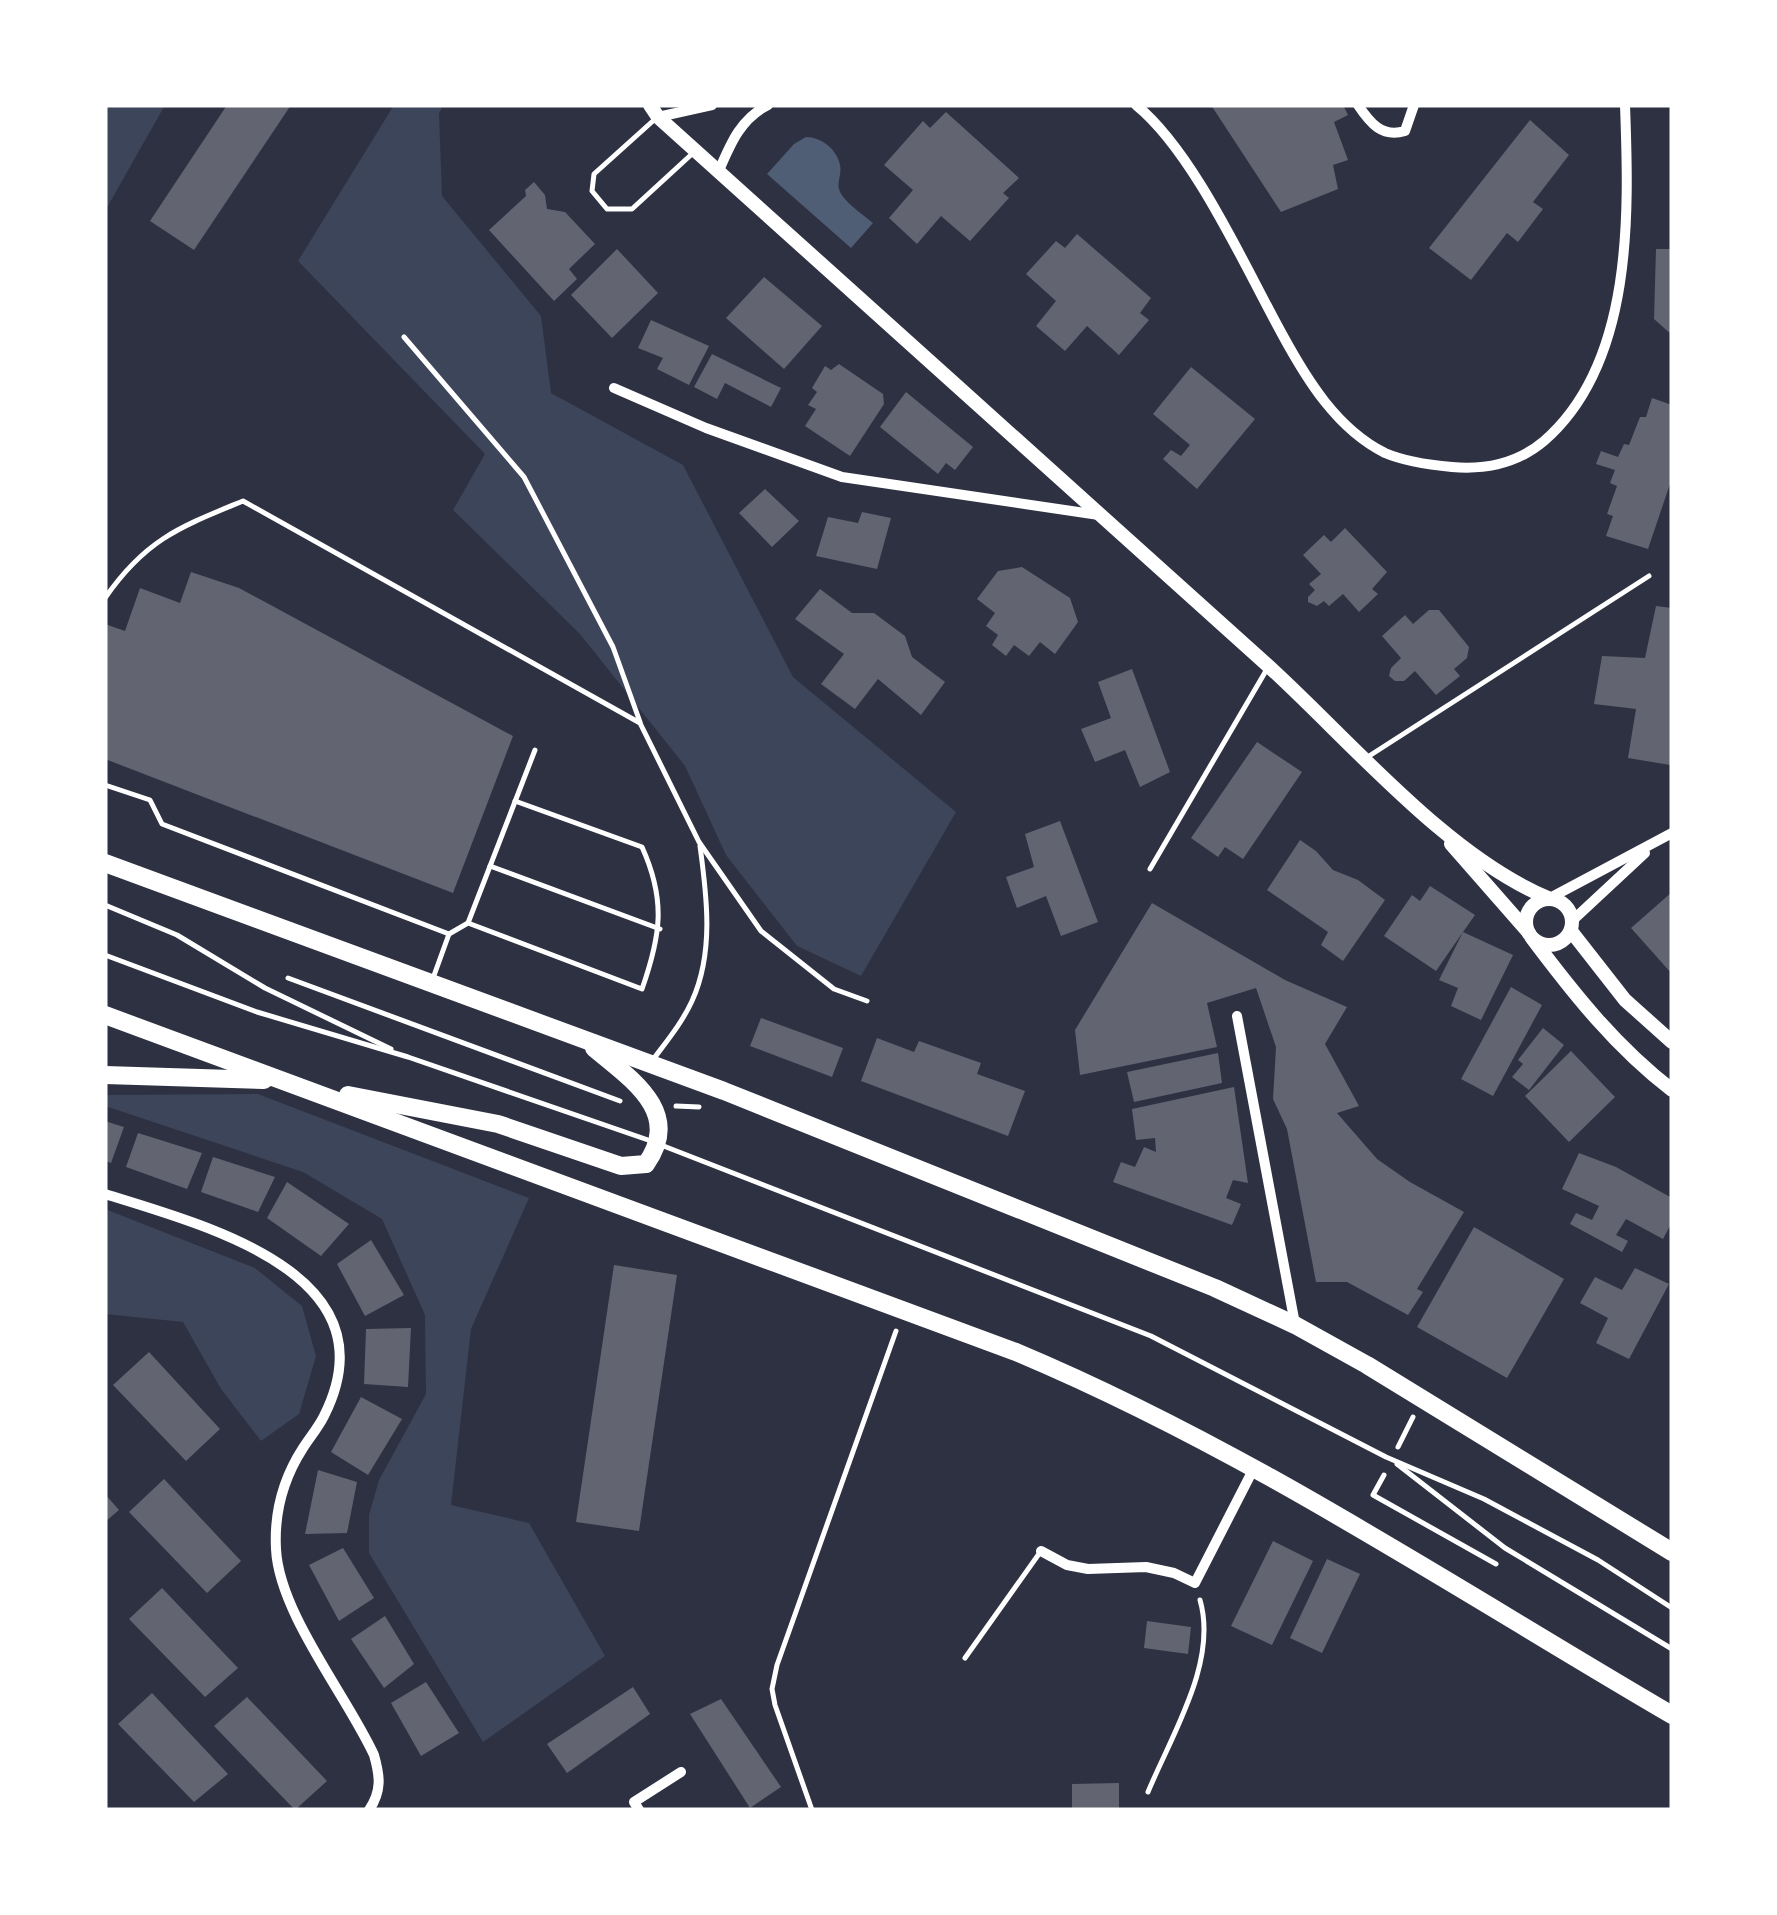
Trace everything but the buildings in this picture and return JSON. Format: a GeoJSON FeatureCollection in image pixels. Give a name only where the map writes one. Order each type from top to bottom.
{"type":"FeatureCollection","features":[{"type":"Feature","properties":{"kind":"main road"},"geometry":{"type":"LineString","coordinates":[[105,863],[651,1063],[1138,1256],[1295,1325],[1384,1375],[1672,1552]]}},
{"type":"Feature","properties":{"kind":"main road"},"geometry":{"type":"LineString","coordinates":[[105,1015],[1076,1377],[1255,1467],[1672,1715]]}},
{"type":"Feature","properties":{"kind":"main road"},"geometry":{"type":"LineString","coordinates":[[308,1088],[498,1124],[621,1166],[646,1164],[657,1143],[653,1104],[584,1039]]}},
{"type":"Feature","properties":{"kind":"main road"},"geometry":{"type":"LineString","coordinates":[[105,1075],[286,1081]]}},
{"type":"Feature","properties":{"kind":"street"},"geometry":{"type":"LineString","coordinates":[[654,111],[712,105]]}},
{"type":"Feature","properties":{"kind":"street"},"geometry":{"type":"LineString","coordinates":[[718,173],[741,127],[753,113],[768,105]]}},
{"type":"Feature","properties":{"kind":"street"},"geometry":{"type":"LineString","coordinates":[[1136,105],[1186,163],[1302,369],[1343,424],[1386,453],[1425,465],[1469,468],[1502,464],[1531,452],[1556,430],[1582,397],[1602,355],[1619,290],[1626,232],[1625,105]]}},
{"type":"Feature","properties":{"kind":"street"},"geometry":{"type":"LineString","coordinates":[[1358,105],[1381,130],[1392,134],[1405,131],[1414,105]]}},
{"type":"Feature","properties":{"kind":"street"},"geometry":{"type":"LineString","coordinates":[[654,111],[718,173],[1269,666],[1428,816],[1505,877],[1566,905],[1572,926],[1625,1000],[1672,1042]]}},
{"type":"Feature","properties":{"kind":"street"},"geometry":{"type":"LineString","coordinates":[[614,388],[706,428],[842,477],[1100,515]]}},
{"type":"Feature","properties":{"kind":"street"},"geometry":{"type":"LineString","coordinates":[[1428,816],[1597,1022],[1672,1090]]}},
{"type":"Feature","properties":{"kind":"street"},"geometry":{"type":"LineString","coordinates":[[1530,936],[1527,915],[1531,906],[1672,832]]}},
{"type":"Feature","properties":{"kind":"street"},"geometry":{"type":"LineString","coordinates":[[1530,936],[1548,946],[1558,944],[1661,839]]}},
{"type":"Feature","properties":{"kind":"street"},"geometry":{"type":"LineString","coordinates":[[1237,1016],[1295,1325]]}},
{"type":"Feature","properties":{"kind":"street"},"geometry":{"type":"LineString","coordinates":[[105,1194],[270,1255],[306,1285],[330,1312],[340,1362],[336,1390],[283,1484],[276,1521],[276,1556],[303,1628],[374,1755],[381,1778],[369,1810]]}},
{"type":"Feature","properties":{"kind":"street"},"geometry":{"type":"LineString","coordinates":[[1041,1551],[1066,1565],[1146,1568],[1195,1582],[1255,1467]]}},
{"type":"Feature","properties":{"kind":"street"},"geometry":{"type":"LineString","coordinates":[[639,1810],[634,1802],[682,1772]]}},
{"type":"Feature","properties":{"kind":"lane"},"geometry":{"type":"LineString","coordinates":[[654,111],[594,174],[592,191],[607,209],[632,208],[695,151]]}},
{"type":"Feature","properties":{"kind":"lane"},"geometry":{"type":"LineString","coordinates":[[404,337],[524,477],[613,647],[640,723],[699,842],[762,930],[834,988],[866,1001]]}},
{"type":"Feature","properties":{"kind":"lane"},"geometry":{"type":"LineString","coordinates":[[105,598],[122,573],[172,530],[244,501],[640,723]]}},
{"type":"Feature","properties":{"kind":"lane"},"geometry":{"type":"LineString","coordinates":[[1365,758],[1649,576]]}},
{"type":"Feature","properties":{"kind":"lane"},"geometry":{"type":"LineString","coordinates":[[1150,869],[1269,666]]}},
{"type":"Feature","properties":{"kind":"lane"},"geometry":{"type":"LineString","coordinates":[[431,983],[450,934],[468,923],[534,750]]}},
{"type":"Feature","properties":{"kind":"lane"},"geometry":{"type":"LineString","coordinates":[[105,785],[150,800],[162,824],[450,934]]}},
{"type":"Feature","properties":{"kind":"lane"},"geometry":{"type":"LineString","coordinates":[[468,923],[642,988],[660,929],[652,870],[642,848],[515,801]]}},
{"type":"Feature","properties":{"kind":"lane"},"geometry":{"type":"LineString","coordinates":[[651,1063],[693,999],[702,968],[707,908],[699,842]]}},
{"type":"Feature","properties":{"kind":"lane"},"geometry":{"type":"LineString","coordinates":[[490,866],[660,929]]}},
{"type":"Feature","properties":{"kind":"lane"},"geometry":{"type":"LineString","coordinates":[[105,904],[177,935],[265,988],[408,1057]]}},
{"type":"Feature","properties":{"kind":"lane"},"geometry":{"type":"LineString","coordinates":[[105,955],[257,1012],[408,1057],[657,1143],[1151,1336],[1386,1456],[1500,1508],[1598,1560],[1672,1608]]}},
{"type":"Feature","properties":{"kind":"lane"},"geometry":{"type":"LineString","coordinates":[[1386,1456],[1452,1503],[1505,1548],[1672,1649]]}},
{"type":"Feature","properties":{"kind":"lane"},"geometry":{"type":"LineString","coordinates":[[965,1658],[1041,1551]]}},
{"type":"Feature","properties":{"kind":"path"},"geometry":{"type":"LineString","coordinates":[[812,1810],[772,1690],[777,1665],[904,1310]]}},
{"type":"Feature","properties":{"kind":"path"},"geometry":{"type":"LineString","coordinates":[[1148,1792],[1204,1655],[1206,1627],[1195,1582]]}},
{"type":"Feature","properties":{"kind":"shaded area"},"geometry":{"type":"Polygon","coordinates":[[[105,105],[165,105],[105,211],[105,105]]]}},
{"type":"Feature","properties":{"kind":"shaded area"},"geometry":{"type":"Polygon","coordinates":[[[394,105],[443,105],[439,114],[442,196],[541,316],[551,393],[683,465],[793,677],[956,812],[861,976],[797,946],[726,855],[685,766],[580,634],[453,510],[485,454],[298,261],[394,105]]]}},
{"type":"Feature","properties":{"kind":"shaded area"},"geometry":{"type":"Polygon","coordinates":[[[806,137],[832,149],[840,165],[841,194],[873,223],[851,248],[767,174],[794,144],[806,137]]]}},
{"type":"Feature","properties":{"kind":"shaded area"},"geometry":{"type":"Polygon","coordinates":[[[258,1094],[529,1198],[471,1329],[451,1505],[529,1523],[605,1656],[483,1742],[369,1553],[369,1515],[379,1480],[426,1394],[425,1315],[382,1219],[303,1172],[105,1106],[105,1095],[258,1094]]]}},
{"type":"Feature","properties":{"kind":"shaded area"},"geometry":{"type":"Polygon","coordinates":[[[105,1209],[255,1268],[302,1306],[316,1356],[299,1414],[261,1441],[221,1389],[183,1322],[105,1314],[105,1209]]]}}]}
